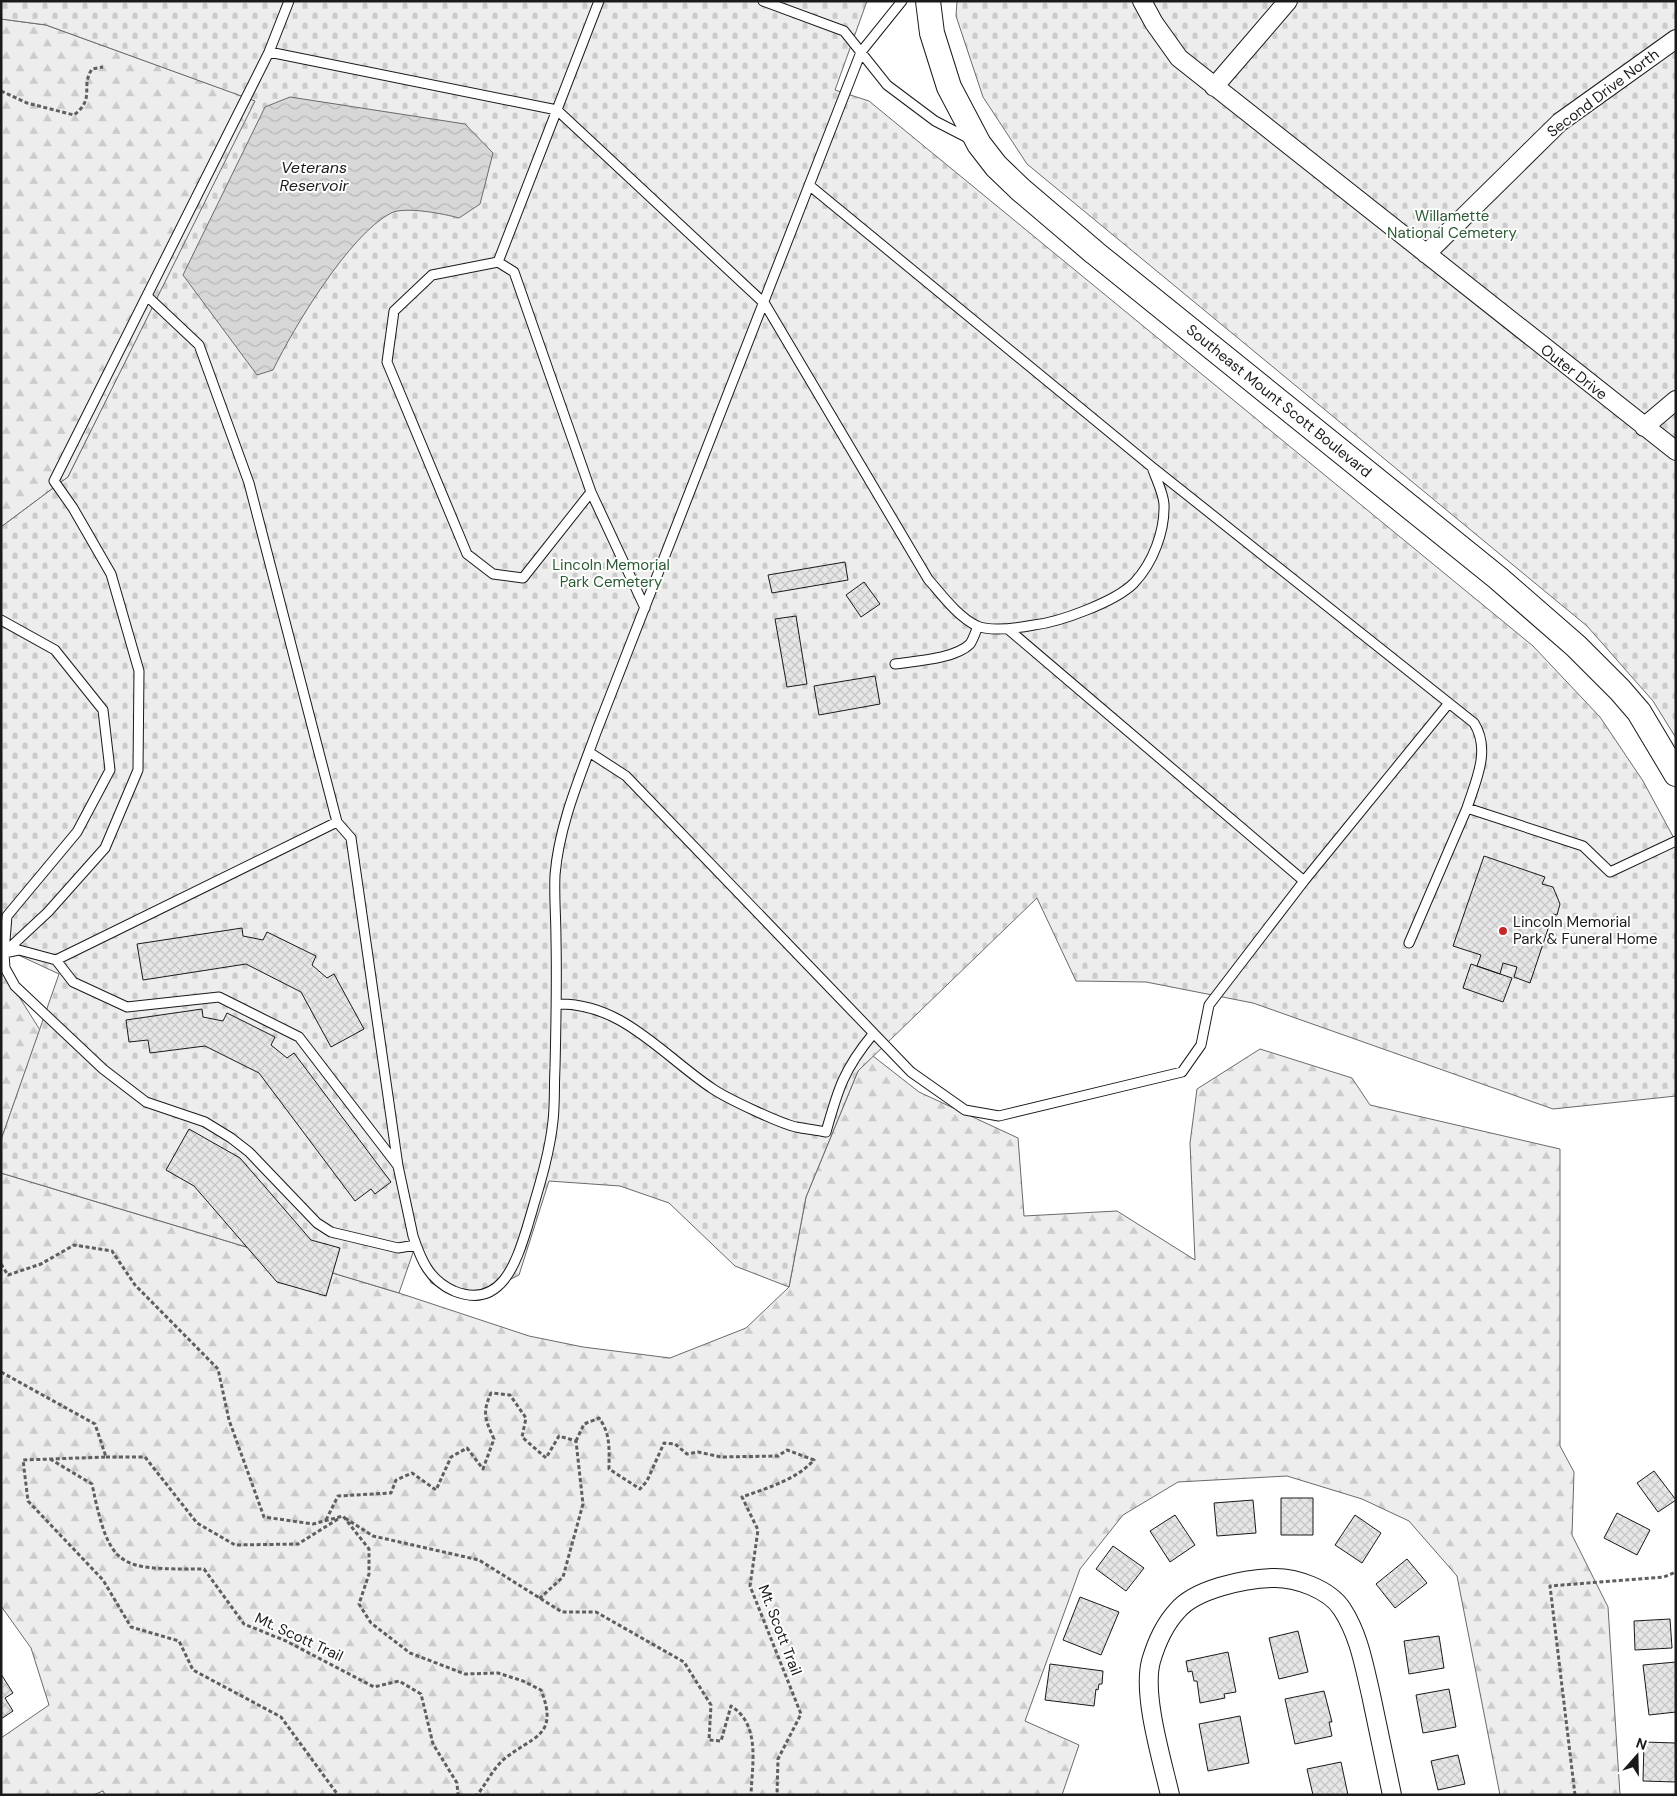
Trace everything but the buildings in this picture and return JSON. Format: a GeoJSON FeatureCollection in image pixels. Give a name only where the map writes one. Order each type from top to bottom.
{"type":"FeatureCollection","features":[{"type":"Feature","properties":{"kind":"main road","name":"Southeast Mount Scott Boulevard"},"geometry":{"type":"LineString","coordinates":[[928,1],[932,33],[941,64],[960,111],[979,144],[996,166],[1021,190],[1096,253],[1490,572],[1576,646],[1620,690],[1638,712],[1676,774]]}},
{"type":"Feature","properties":{"kind":"street","name":"Outer Drive"},"geometry":{"type":"LineString","coordinates":[[1142,1],[1154,23],[1178,58],[1676,452]]}},
{"type":"Feature","properties":{"kind":"street"},"geometry":{"type":"LineString","coordinates":[[1214,87],[1288,1]]}},
{"type":"Feature","properties":{"kind":"street","name":"Second Drive North"},"geometry":{"type":"LineString","coordinates":[[1426,254],[1560,122],[1676,39]]}},
{"type":"Feature","properties":{"kind":"street"},"geometry":{"type":"LineString","coordinates":[[1644,427],[1676,400]]}},
{"type":"Feature","properties":{"kind":"street"},"geometry":{"type":"LineString","coordinates":[[1170,1795],[1156,1734],[1148,1676],[1151,1660],[1163,1631],[1177,1610],[1194,1597],[1214,1589],[1272,1578],[1313,1587],[1328,1595],[1341,1608],[1351,1625],[1361,1651],[1392,1795]]}},
{"type":"Feature","properties":{"kind":"lane"},"geometry":{"type":"LineString","coordinates":[[2,952],[48,912],[105,848],[138,770],[139,671],[111,574],[73,508],[54,481],[269,52],[289,1]]}},
{"type":"Feature","properties":{"kind":"lane"},"geometry":{"type":"LineString","coordinates":[[498,262],[599,1]]}},
{"type":"Feature","properties":{"kind":"lane"},"geometry":{"type":"LineString","coordinates":[[763,1],[844,31],[887,84],[900,95],[934,121],[979,144]]}},
{"type":"Feature","properties":{"kind":"lane"},"geometry":{"type":"LineString","coordinates":[[147,296],[199,344],[249,484],[336,822],[351,838],[398,1166],[420,1258],[427,1271],[446,1287],[468,1296],[491,1291],[502,1283],[514,1266],[545,1168],[553,1121],[557,1004],[555,877],[559,843],[589,752],[765,304],[861,52],[902,1]]}},
{"type":"Feature","properties":{"kind":"lane"},"geometry":{"type":"LineString","coordinates":[[269,52],[557,110],[765,304],[928,579],[952,607],[978,626],[1008,629],[1044,624],[1091,609],[1133,584],[1152,556],[1163,524],[1164,502],[1152,467]]}},
{"type":"Feature","properties":{"kind":"lane"},"geometry":{"type":"LineString","coordinates":[[810,185],[1152,467],[1474,723],[1481,734],[1481,764],[1467,808],[1409,943]]}},
{"type":"Feature","properties":{"kind":"lane"},"geometry":{"type":"LineString","coordinates":[[591,492],[522,578],[493,574],[466,554],[387,362],[394,311],[432,275],[498,262],[514,272],[591,492],[645,608]]}},
{"type":"Feature","properties":{"kind":"lane"},"geometry":{"type":"LineString","coordinates":[[1,620],[55,650],[103,710],[110,770],[77,832],[7,916],[2,952],[5,968],[15,986],[103,1069],[146,1102],[205,1122],[249,1152],[317,1223],[331,1232],[398,1248],[416,1245]]}},
{"type":"Feature","properties":{"kind":"lane"},"geometry":{"type":"LineString","coordinates":[[895,664],[933,659],[956,652],[970,644],[978,626]]}},
{"type":"Feature","properties":{"kind":"lane"},"geometry":{"type":"LineString","coordinates":[[1008,629],[1304,881]]}},
{"type":"Feature","properties":{"kind":"lane"},"geometry":{"type":"LineString","coordinates":[[589,752],[626,776],[911,1072],[965,1110],[999,1116],[1182,1072],[1201,1045],[1209,1005],[1304,881],[1449,703]]}},
{"type":"Feature","properties":{"kind":"lane"},"geometry":{"type":"LineString","coordinates":[[1467,808],[1583,846],[1610,872],[1676,840]]}},
{"type":"Feature","properties":{"kind":"lane"},"geometry":{"type":"LineString","coordinates":[[56,960],[336,822]]}},
{"type":"Feature","properties":{"kind":"lane"},"geometry":{"type":"LineString","coordinates":[[2,952],[19,950],[56,960],[73,982],[127,1007],[219,997],[299,1037],[398,1166]]}},
{"type":"Feature","properties":{"kind":"lane"},"geometry":{"type":"LineString","coordinates":[[557,1004],[575,1004],[605,1012],[642,1033],[714,1090],[795,1127],[826,1132],[838,1088],[854,1057],[873,1034]]}},
{"type":"Feature","properties":{"kind":"path"},"geometry":{"type":"LineString","coordinates":[[1,91],[27,103],[74,115],[83,108],[88,95],[87,76],[92,69],[103,67]]}},
{"type":"Feature","properties":{"kind":"path"},"geometry":{"type":"LineString","coordinates":[[1,1264],[8,1275],[41,1264],[74,1245],[112,1251],[135,1285],[218,1369],[229,1420],[264,1518],[313,1524],[343,1516],[372,1536],[479,1560],[538,1599],[562,1612],[596,1612],[684,1662],[710,1705],[709,1740],[721,1741],[732,1706],[743,1713],[752,1734],[751,1795]]}},
{"type":"Feature","properties":{"kind":"path"},"geometry":{"type":"LineString","coordinates":[[1,1372],[95,1424],[106,1457]]}},
{"type":"Feature","properties":{"kind":"path"},"geometry":{"type":"LineString","coordinates":[[325,1520],[338,1496],[391,1493],[396,1480],[412,1473],[436,1490],[451,1457],[467,1448],[483,1469],[494,1439],[484,1416],[492,1393],[510,1395],[526,1418],[522,1437],[546,1458],[560,1436],[576,1441],[583,1504],[563,1577],[538,1599]]}},
{"type":"Feature","properties":{"kind":"path","name":"Mt. Scott Trail"},"geometry":{"type":"LineString","coordinates":[[576,1441],[584,1424],[599,1418],[606,1427],[609,1440],[609,1469],[640,1489],[648,1482],[664,1443],[675,1444],[686,1454],[698,1452],[721,1458],[778,1456],[787,1450],[814,1460],[805,1469],[777,1484],[742,1497],[758,1530],[750,1586],[801,1714],[778,1759],[777,1795]]}},
{"type":"Feature","properties":{"kind":"path"},"geometry":{"type":"LineString","coordinates":[[338,1795],[281,1717],[193,1670],[179,1641],[131,1627],[103,1580],[28,1502],[22,1460],[145,1457],[197,1523],[235,1545],[298,1544],[343,1516]]}},
{"type":"Feature","properties":{"kind":"path","name":"Mt. Scott Trail"},"geometry":{"type":"LineString","coordinates":[[50,1459],[92,1484],[104,1533],[112,1550],[129,1564],[150,1569],[204,1568],[244,1624],[286,1641],[374,1686],[399,1681],[421,1694],[433,1744],[457,1783],[458,1795]]}},
{"type":"Feature","properties":{"kind":"path"},"geometry":{"type":"LineString","coordinates":[[343,1516],[369,1549],[369,1574],[359,1604],[371,1623],[410,1653],[465,1674],[498,1673],[523,1681],[541,1690],[548,1708],[545,1729],[531,1742],[502,1761],[478,1795]]}},
{"type":"Feature","properties":{"kind":"path"},"geometry":{"type":"LineString","coordinates":[[1575,1795],[1550,1586],[1664,1577],[1676,1572]]}},
{"type":"Feature","properties":{"kind":"green space","name":"Lincoln Memorial Park Cemetery"},"geometry":{"type":"Polygon","coordinates":[[[1,1],[867,1],[835,90],[869,101],[1533,646],[1600,717],[1643,781],[1676,842],[1676,1096],[1553,1109],[1253,1003],[1146,982],[1076,981],[1037,898],[858,1071],[806,1197],[789,1287],[735,1266],[669,1203],[620,1186],[549,1181],[519,1275],[470,1300],[431,1283],[416,1244],[399,1293],[1,1173],[1,1140],[59,974],[1,947],[1,527],[68,477],[255,101],[46,25],[1,19],[1,1]]]}},
{"type":"Feature","properties":{"kind":"green space","name":"Willamette National Cemetery"},"geometry":{"type":"Polygon","coordinates":[[[957,1],[1676,1],[1676,738],[1653,701],[1587,626],[1027,164],[983,97],[956,16],[957,1]]]}},
{"type":"Feature","properties":{"kind":"green space"},"geometry":{"type":"Polygon","coordinates":[[[1,19],[46,25],[256,101],[68,477],[1,527],[1,19]]]}},
{"type":"Feature","properties":{"kind":"green space"},"geometry":{"type":"Polygon","coordinates":[[[1,968],[40,1030],[1,1140],[1,968]]]}},
{"type":"Feature","properties":{"kind":"green space"},"geometry":{"type":"Polygon","coordinates":[[[1260,1049],[1352,1078],[1370,1105],[1560,1149],[1560,1446],[1574,1472],[1572,1535],[1608,1607],[1620,1795],[1500,1795],[1457,1576],[1409,1521],[1362,1499],[1287,1476],[1178,1482],[1123,1515],[1080,1569],[1025,1721],[1079,1745],[1062,1795],[105,1795],[103,1791],[93,1795],[1,1795],[1,1738],[49,1705],[31,1648],[1,1606],[1,1173],[399,1293],[529,1336],[583,1347],[670,1358],[746,1328],[789,1287],[806,1197],[858,1071],[873,1056],[919,1092],[1018,1138],[1024,1216],[1117,1211],[1195,1260],[1190,1143],[1197,1089],[1260,1049]]]}},
{"type":"Feature","properties":{"kind":"water","name":"Veterans Reservoir"},"geometry":{"type":"Polygon","coordinates":[[[290,97],[465,124],[493,153],[480,204],[459,218],[406,210],[391,213],[375,224],[341,261],[324,284],[294,330],[273,370],[257,375],[183,275],[265,107],[290,97]]]}},
{"type":"Feature","properties":{"kind":"place","name":"Lincoln Memorial Park & Funeral Home"},"geometry":{"type":"Point","coordinates":[1503,931]}}]}
